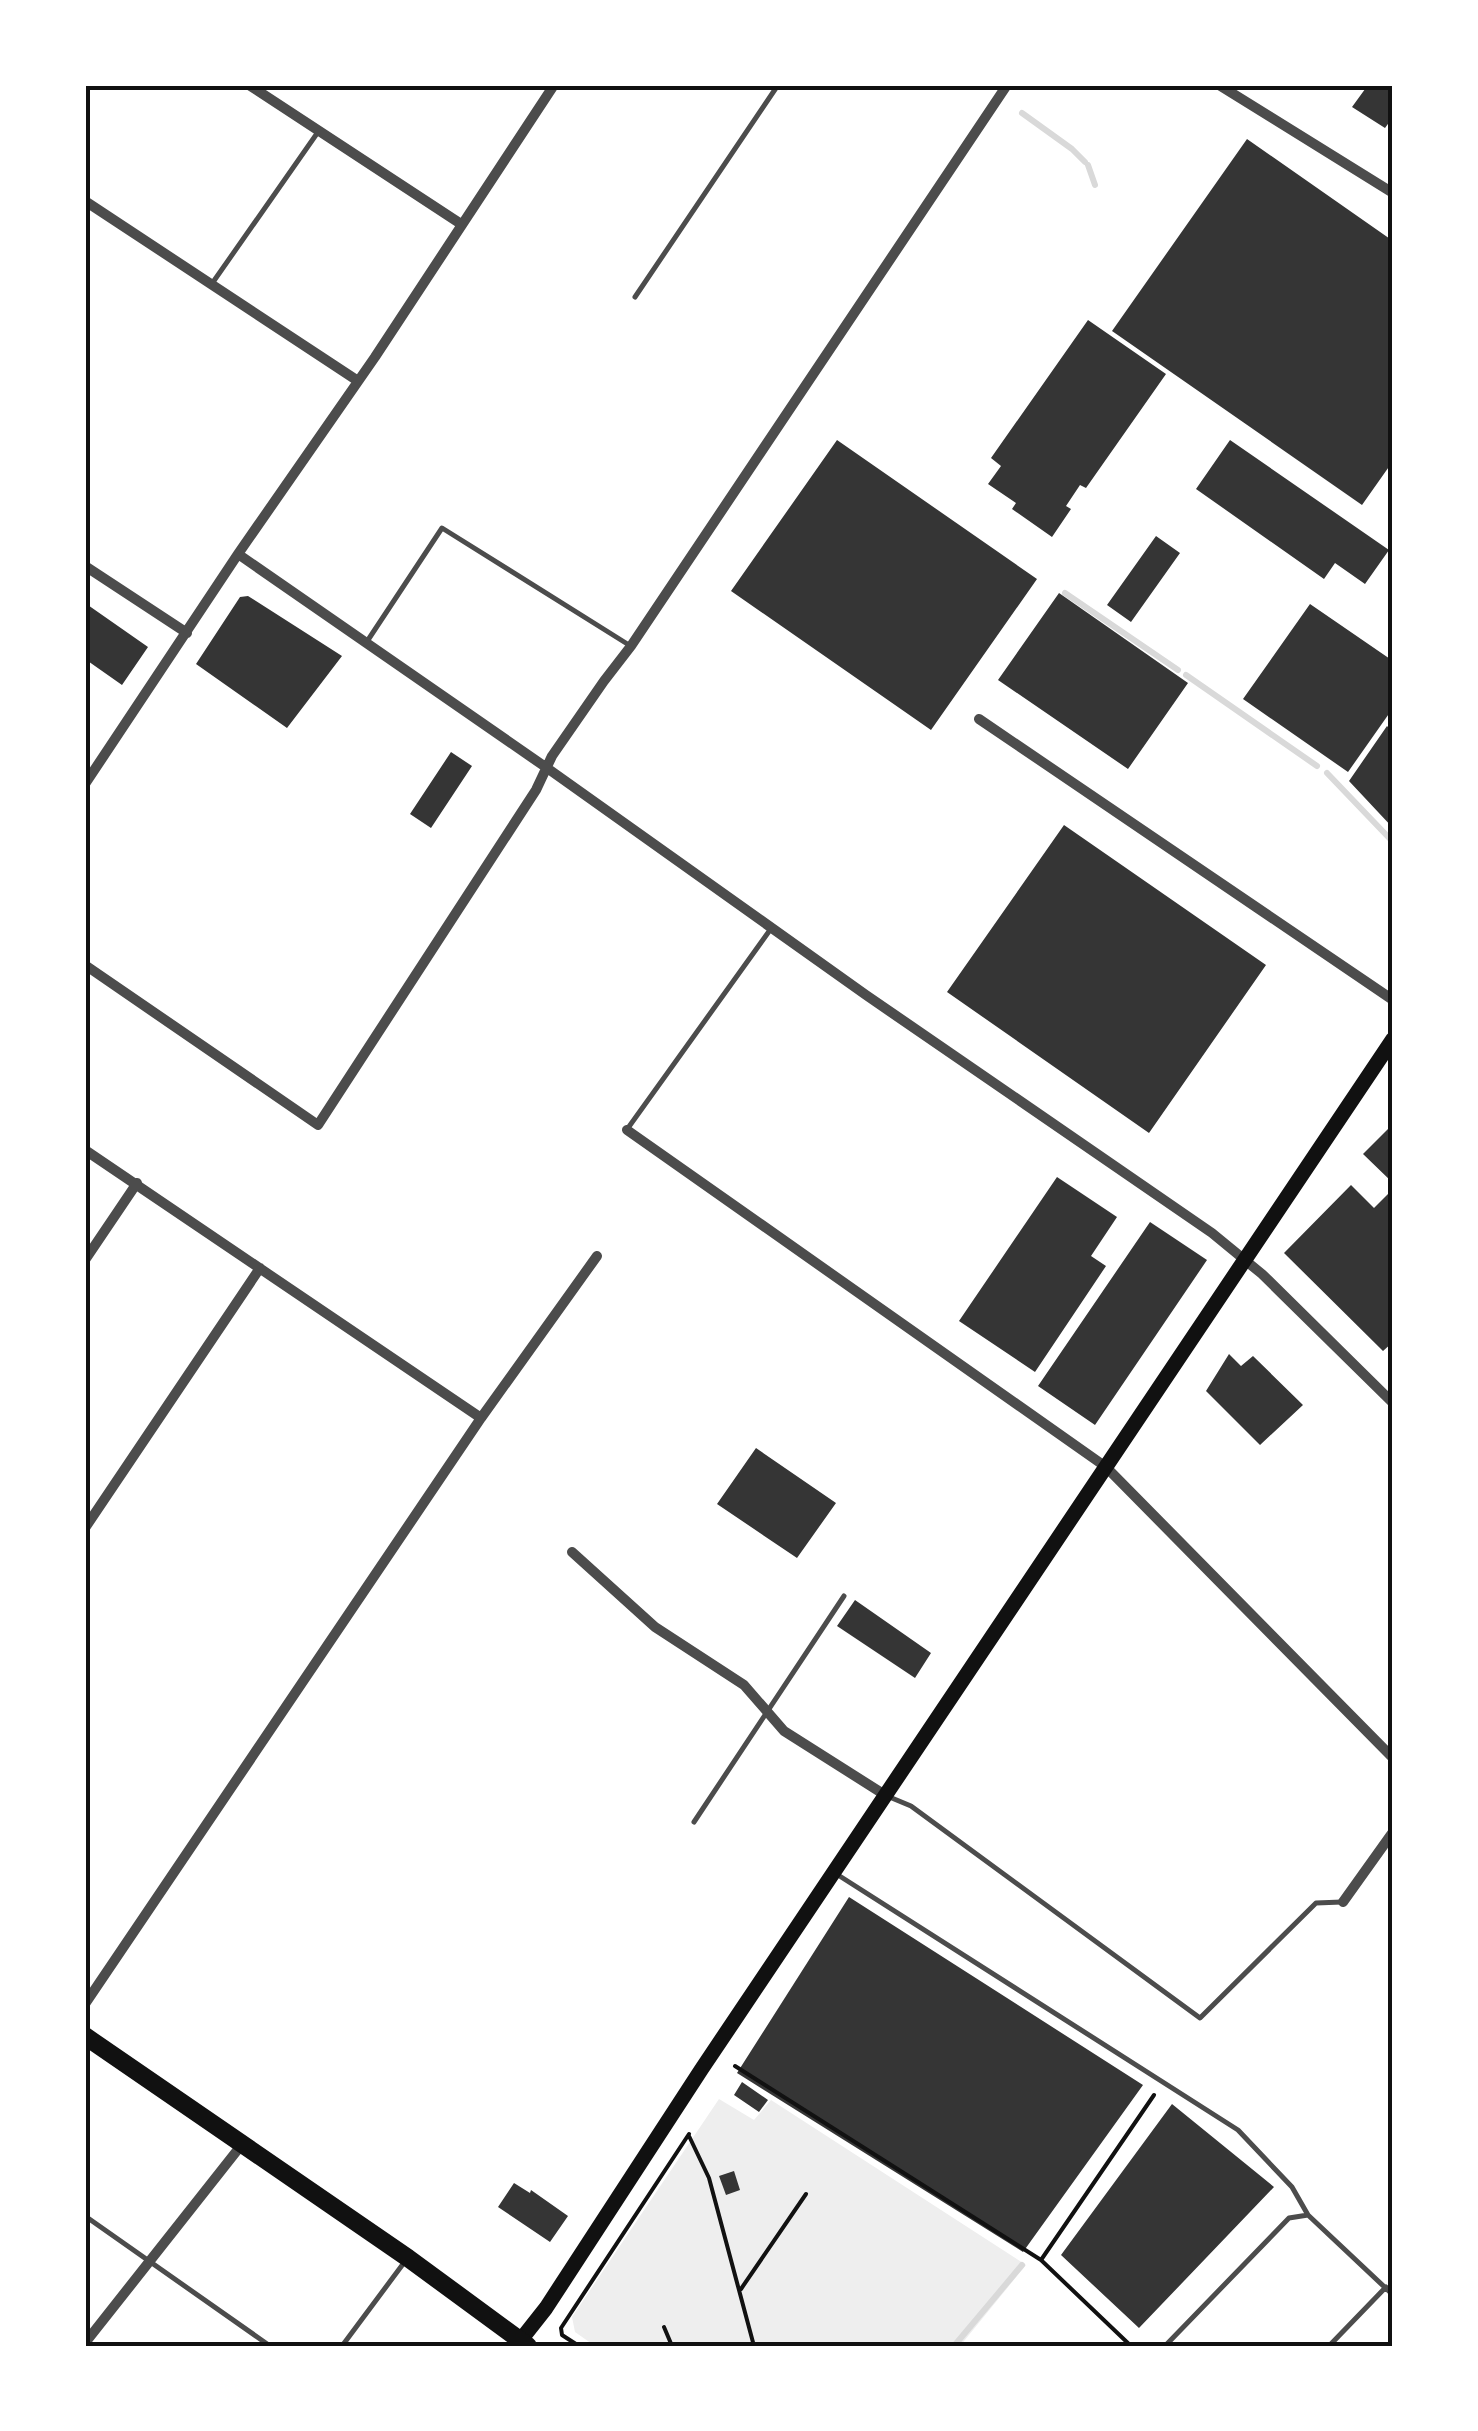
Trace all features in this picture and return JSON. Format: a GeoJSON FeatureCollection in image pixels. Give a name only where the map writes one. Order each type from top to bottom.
{"type":"FeatureCollection","features":[{"type":"Feature","properties":{"kind":"main road"},"geometry":{"type":"LineString","coordinates":[[85,2036],[408,2258],[522,2344],[1393,1039]]}},
{"type":"Feature","properties":{"kind":"street"},"geometry":{"type":"LineString","coordinates":[[249,85],[461,224]]}},
{"type":"Feature","properties":{"kind":"street"},"geometry":{"type":"LineString","coordinates":[[85,784],[554,85]]}},
{"type":"Feature","properties":{"kind":"street"},"geometry":{"type":"LineString","coordinates":[[85,965],[318,1125],[536,790],[552,756],[631,646],[1006,85]]}},
{"type":"Feature","properties":{"kind":"street"},"geometry":{"type":"LineString","coordinates":[[1219,85],[1393,192]]}},
{"type":"Feature","properties":{"kind":"street"},"geometry":{"type":"LineString","coordinates":[[85,201],[358,381]]}},
{"type":"Feature","properties":{"kind":"street"},"geometry":{"type":"LineString","coordinates":[[238,554],[1212,1233],[1262,1274],[1393,1403]]}},
{"type":"Feature","properties":{"kind":"street"},"geometry":{"type":"LineString","coordinates":[[85,566],[187,633]]}},
{"type":"Feature","properties":{"kind":"street"},"geometry":{"type":"LineString","coordinates":[[978,719],[1393,1000]]}},
{"type":"Feature","properties":{"kind":"street"},"geometry":{"type":"LineString","coordinates":[[627,1130],[1106,1466],[1393,1758]]}},
{"type":"Feature","properties":{"kind":"street"},"geometry":{"type":"LineString","coordinates":[[85,1150],[481,1418]]}},
{"type":"Feature","properties":{"kind":"street"},"geometry":{"type":"LineString","coordinates":[[85,1260],[137,1184]]}},
{"type":"Feature","properties":{"kind":"street"},"geometry":{"type":"LineString","coordinates":[[85,2004],[481,1418],[596,1256]]}},
{"type":"Feature","properties":{"kind":"street"},"geometry":{"type":"LineString","coordinates":[[85,1528],[260,1268]]}},
{"type":"Feature","properties":{"kind":"street"},"geometry":{"type":"LineString","coordinates":[[572,1552],[654,1626],[744,1685],[784,1731],[885,1795]]}},
{"type":"Feature","properties":{"kind":"street"},"geometry":{"type":"LineString","coordinates":[[1343,1902],[1393,1832]]}},
{"type":"Feature","properties":{"kind":"street"},"geometry":{"type":"LineString","coordinates":[[85,2343],[243,2143]]}},
{"type":"Feature","properties":{"kind":"lane"},"geometry":{"type":"LineString","coordinates":[[635,297],[778,85]]}},
{"type":"Feature","properties":{"kind":"lane"},"geometry":{"type":"LineString","coordinates":[[210,285],[318,132]]}},
{"type":"Feature","properties":{"kind":"lane"},"geometry":{"type":"LineString","coordinates":[[366,643],[442,528],[631,646]]}},
{"type":"Feature","properties":{"kind":"lane"},"geometry":{"type":"LineString","coordinates":[[627,1130],[772,927]]}},
{"type":"Feature","properties":{"kind":"lane"},"geometry":{"type":"LineString","coordinates":[[694,1822],[844,1596]]}},
{"type":"Feature","properties":{"kind":"lane"},"geometry":{"type":"LineString","coordinates":[[885,1795],[911,1806],[1200,2018],[1316,1902],[1343,1902]]}},
{"type":"Feature","properties":{"kind":"lane"},"geometry":{"type":"LineString","coordinates":[[834,1872],[1238,2130],[1292,2187],[1308,2215],[1393,2294]]}},
{"type":"Feature","properties":{"kind":"lane"},"geometry":{"type":"LineString","coordinates":[[1165,2346],[1290,2218],[1308,2215]]}},
{"type":"Feature","properties":{"kind":"lane"},"geometry":{"type":"LineString","coordinates":[[85,2216],[270,2346]]}},
{"type":"Feature","properties":{"kind":"lane"},"geometry":{"type":"LineString","coordinates":[[342,2346],[408,2258]]}},
{"type":"Feature","properties":{"kind":"lane"},"geometry":{"type":"LineString","coordinates":[[1329,2346],[1386,2288]]}},
{"type":"Feature","properties":{"kind":"path"},"geometry":{"type":"LineString","coordinates":[[735,2066],[1040,2260],[1130,2346]]}},
{"type":"Feature","properties":{"kind":"path"},"geometry":{"type":"LineString","coordinates":[[1040,2260],[1163,2083]]}},
{"type":"Feature","properties":{"kind":"path"},"geometry":{"type":"LineString","coordinates":[[579,2346],[562,2335],[561,2328],[689,2134],[709,2178],[754,2346]]}},
{"type":"Feature","properties":{"kind":"path"},"geometry":{"type":"LineString","coordinates":[[740,2292],[806,2194]]}},
{"type":"Feature","properties":{"kind":"path"},"geometry":{"type":"LineString","coordinates":[[664,2327],[672,2346]]}},
{"type":"Feature","properties":{"kind":"shaded area"},"geometry":{"type":"Polygon","coordinates":[[[719,2099],[754,2120],[771,2100],[1026,2265],[960,2346],[595,2346],[575,2332],[572,2317],[719,2099]]]}},
{"type":"Feature","properties":{"kind":"building"},"geometry":{"type":"Polygon","coordinates":[[[1368,85],[1393,85],[1393,117],[1385,128],[1352,107],[1368,85]]]}},
{"type":"Feature","properties":{"kind":"building"},"geometry":{"type":"Polygon","coordinates":[[[1247,139],[1393,241],[1393,461],[1362,505],[1112,331],[1247,139]]]}},
{"type":"Feature","properties":{"kind":"building"},"geometry":{"type":"Polygon","coordinates":[[[1088,320],[1166,374],[1086,488],[1080,485],[1066,506],[1071,509],[1052,537],[1012,509],[1016,503],[988,484],[1001,466],[991,458],[1088,320]]]}},
{"type":"Feature","properties":{"kind":"building"},"geometry":{"type":"Polygon","coordinates":[[[837,440],[1037,579],[931,730],[731,591],[837,440]]]}},
{"type":"Feature","properties":{"kind":"building"},"geometry":{"type":"Polygon","coordinates":[[[1230,440],[1389,550],[1365,584],[1335,563],[1324,579],[1196,489],[1230,440]]]}},
{"type":"Feature","properties":{"kind":"building"},"geometry":{"type":"Polygon","coordinates":[[[1156,536],[1180,553],[1131,622],[1107,605],[1156,536]]]}},
{"type":"Feature","properties":{"kind":"building"},"geometry":{"type":"Polygon","coordinates":[[[1059,593],[1188,683],[1128,769],[998,680],[1059,593]]]}},
{"type":"Feature","properties":{"kind":"building"},"geometry":{"type":"Polygon","coordinates":[[[248,596],[342,656],[287,728],[196,664],[240,597],[248,596]]]}},
{"type":"Feature","properties":{"kind":"building"},"geometry":{"type":"Polygon","coordinates":[[[85,603],[148,647],[122,685],[85,659],[85,603]]]}},
{"type":"Feature","properties":{"kind":"building"},"geometry":{"type":"Polygon","coordinates":[[[1310,604],[1393,661],[1393,708],[1348,772],[1243,699],[1310,604]]]}},
{"type":"Feature","properties":{"kind":"building"},"geometry":{"type":"Polygon","coordinates":[[[1387,726],[1393,732],[1393,828],[1349,781],[1387,726]]]}},
{"type":"Feature","properties":{"kind":"building"},"geometry":{"type":"Polygon","coordinates":[[[451,752],[472,766],[431,828],[410,814],[451,752]]]}},
{"type":"Feature","properties":{"kind":"building"},"geometry":{"type":"Polygon","coordinates":[[[1064,825],[1266,965],[1149,1133],[947,992],[1064,825]]]}},
{"type":"Feature","properties":{"kind":"building"},"geometry":{"type":"Polygon","coordinates":[[[1393,1124],[1393,1183],[1363,1154],[1393,1124]]]}},
{"type":"Feature","properties":{"kind":"building"},"geometry":{"type":"Polygon","coordinates":[[[1057,1177],[1117,1217],[1091,1256],[1106,1266],[1035,1372],[959,1321],[1057,1177]]]}},
{"type":"Feature","properties":{"kind":"building"},"geometry":{"type":"Polygon","coordinates":[[[1351,1185],[1374,1208],[1393,1189],[1393,1342],[1383,1351],[1284,1253],[1351,1185]]]}},
{"type":"Feature","properties":{"kind":"building"},"geometry":{"type":"Polygon","coordinates":[[[1150,1222],[1207,1260],[1095,1425],[1038,1386],[1150,1222]]]}},
{"type":"Feature","properties":{"kind":"building"},"geometry":{"type":"Polygon","coordinates":[[[1229,1354],[1241,1366],[1253,1356],[1303,1405],[1260,1445],[1206,1391],[1229,1354]]]}},
{"type":"Feature","properties":{"kind":"building"},"geometry":{"type":"Polygon","coordinates":[[[756,1448],[836,1503],[797,1558],[717,1504],[756,1448]]]}},
{"type":"Feature","properties":{"kind":"building"},"geometry":{"type":"Polygon","coordinates":[[[855,1600],[931,1653],[915,1678],[837,1626],[855,1600]]]}},
{"type":"Feature","properties":{"kind":"building"},"geometry":{"type":"Polygon","coordinates":[[[849,1897],[1143,2085],[1023,2252],[737,2073],[849,1897]]]}},
{"type":"Feature","properties":{"kind":"building"},"geometry":{"type":"Polygon","coordinates":[[[742,2082],[768,2100],[759,2112],[734,2095],[742,2082]]]}},
{"type":"Feature","properties":{"kind":"building"},"geometry":{"type":"Polygon","coordinates":[[[1172,2104],[1274,2187],[1139,2328],[1061,2255],[1172,2104]]]}},
{"type":"Feature","properties":{"kind":"building"},"geometry":{"type":"Polygon","coordinates":[[[734,2171],[740,2190],[726,2195],[719,2176],[734,2171]]]}},
{"type":"Feature","properties":{"kind":"building"},"geometry":{"type":"Polygon","coordinates":[[[514,2183],[568,2216],[550,2242],[498,2207],[514,2183]]]}},
{"type":"Feature","properties":{"kind":"waterway"},"geometry":{"type":"LineString","coordinates":[[1022,113],[1085,162]]}},
{"type":"Feature","properties":{"kind":"waterway"},"geometry":{"type":"LineString","coordinates":[[1088,165],[1095,185]]}},
{"type":"Feature","properties":{"kind":"waterway"},"geometry":{"type":"LineString","coordinates":[[1065,593],[1178,670]]}},
{"type":"Feature","properties":{"kind":"waterway"},"geometry":{"type":"LineString","coordinates":[[1186,675],[1317,766]]}},
{"type":"Feature","properties":{"kind":"waterway"},"geometry":{"type":"LineString","coordinates":[[1327,773],[1393,842]]}},
{"type":"Feature","properties":{"kind":"waterway"},"geometry":{"type":"LineString","coordinates":[[954,2346],[1022,2265]]}}]}
